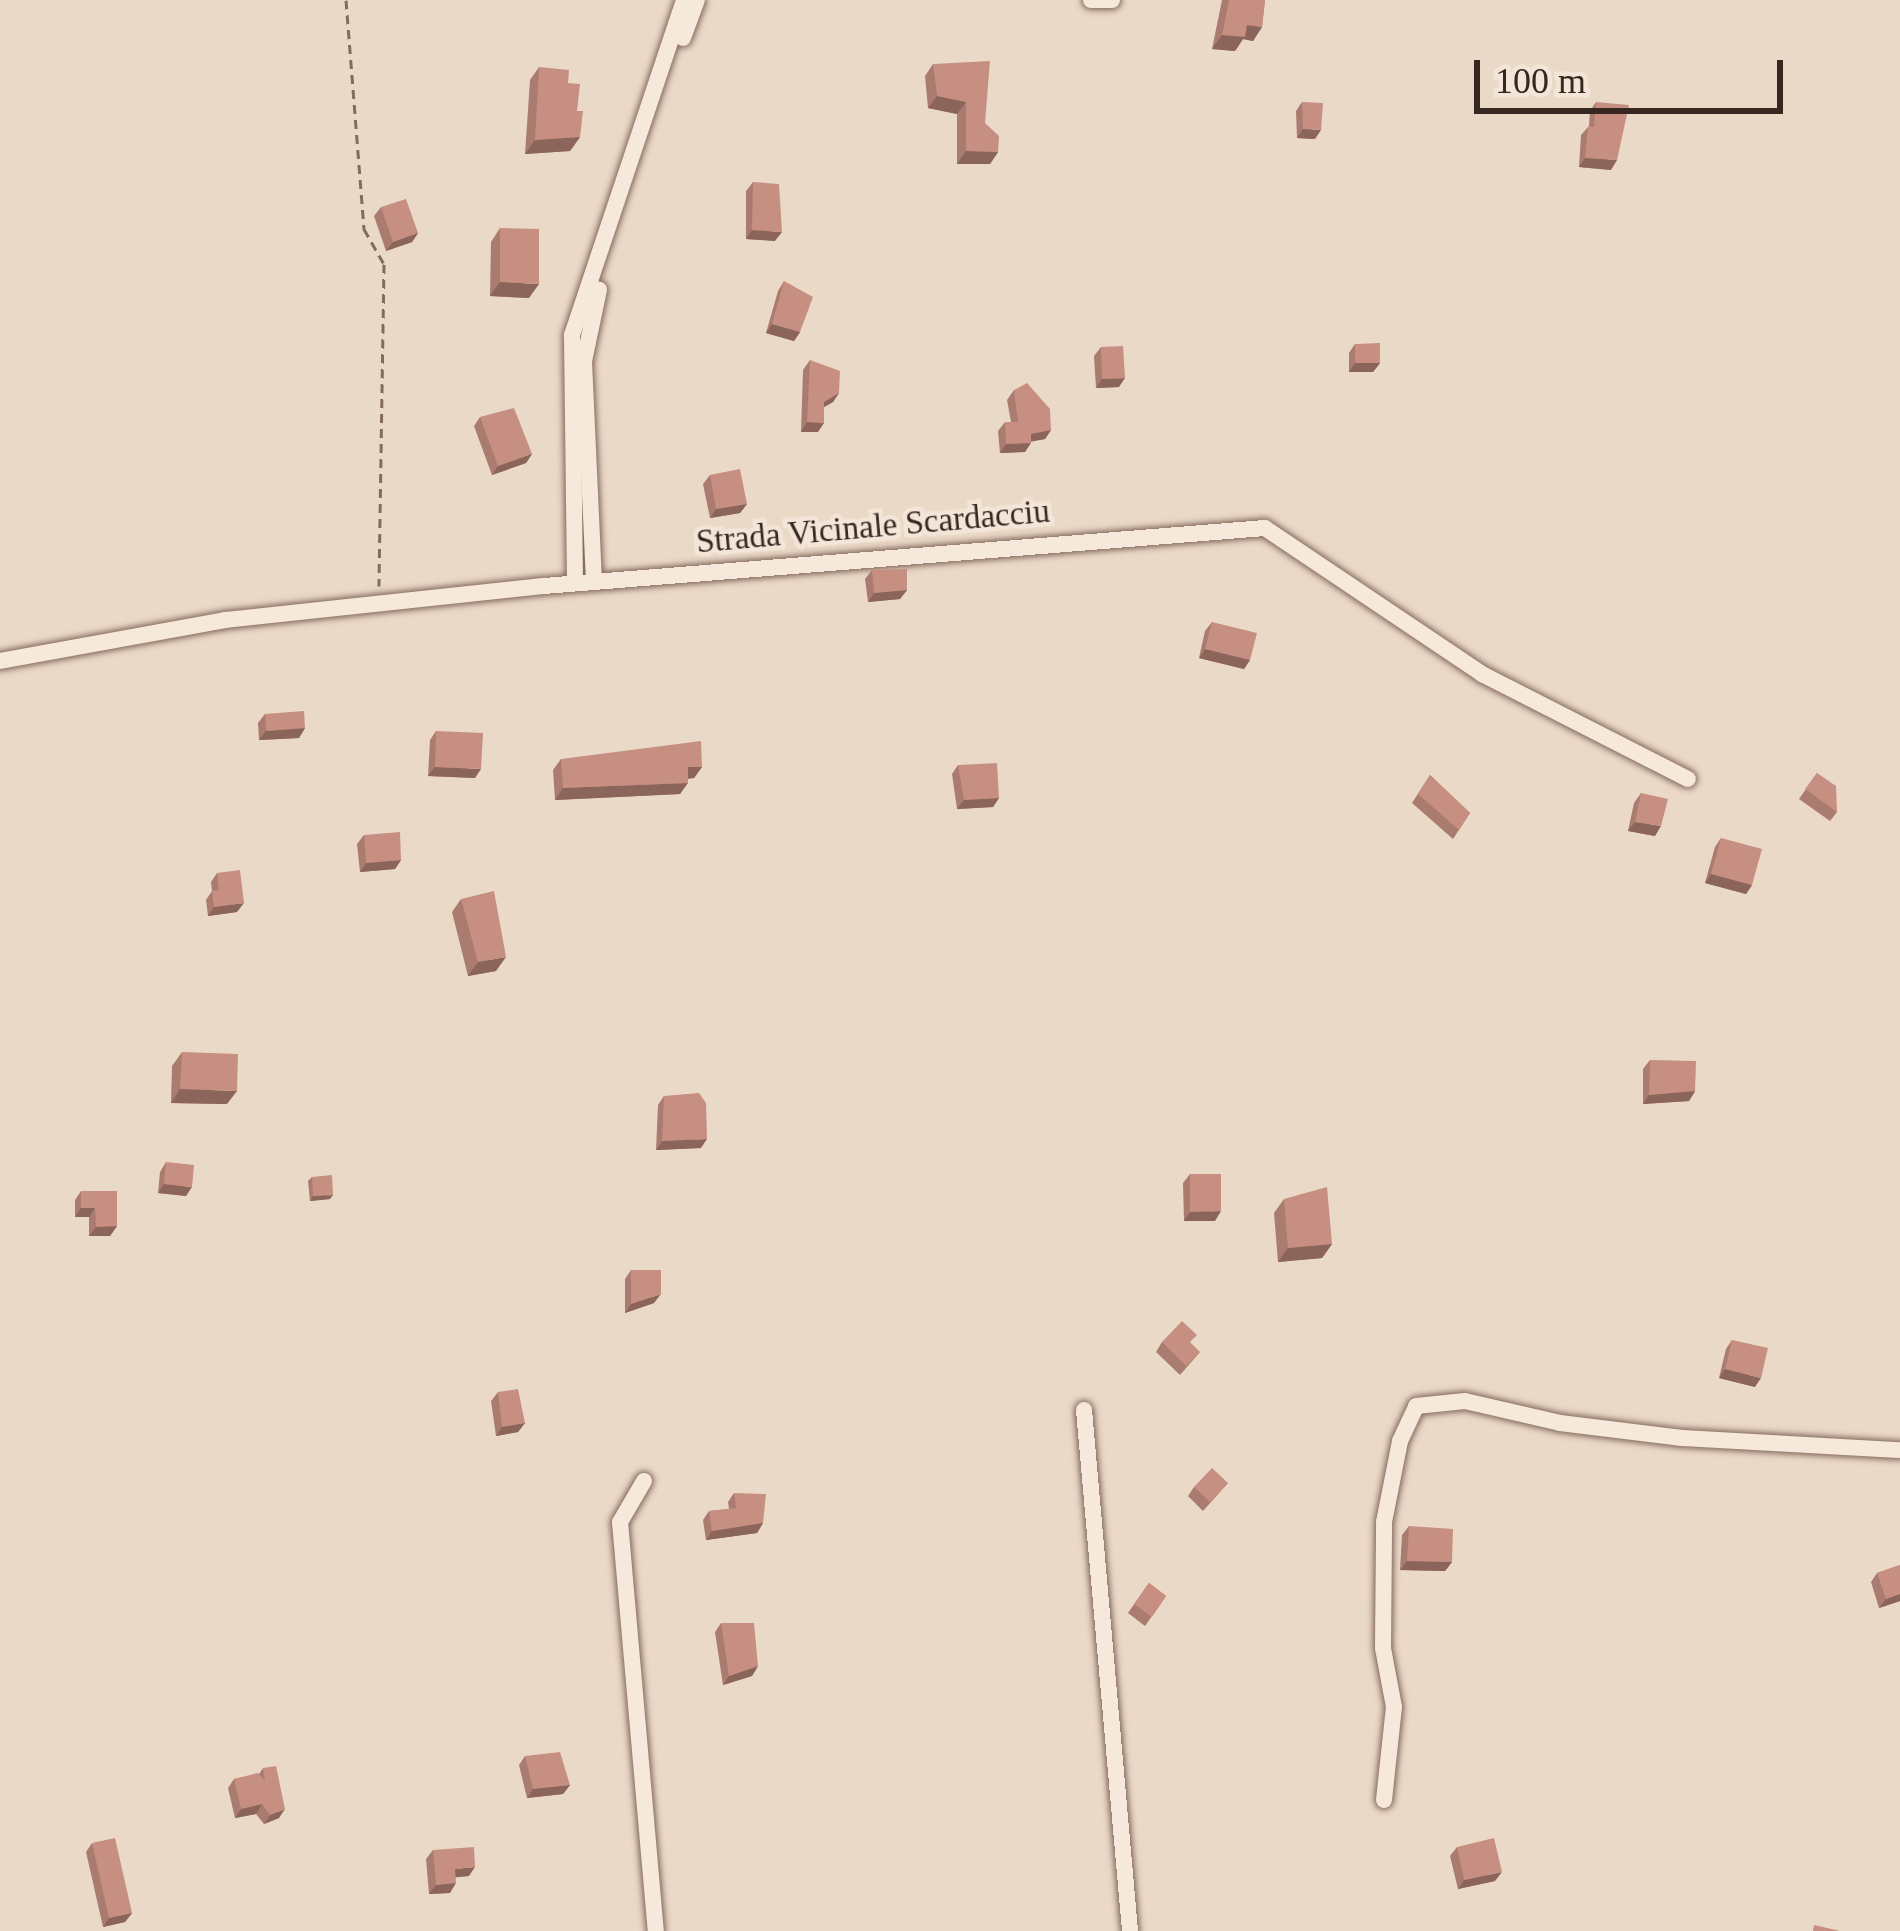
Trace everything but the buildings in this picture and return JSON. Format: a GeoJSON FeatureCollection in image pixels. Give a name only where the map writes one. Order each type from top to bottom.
{"type":"FeatureCollection","features":[{"type":"Feature","properties":{"kind":"street"},"geometry":{"type":"LineString","coordinates":[[585,582],[572,335],[684,0]]}},
{"type":"Feature","properties":{"kind":"street"},"geometry":{"type":"LineString","coordinates":[[585,582],[584,362],[590,324],[697,0]]}},
{"type":"Feature","properties":{"kind":"street"},"geometry":{"type":"LineString","coordinates":[[1091,0],[1112,0]]}},
{"type":"Feature","properties":{"kind":"street","name":"Strada Vicinale Scardacciu"},"geometry":{"type":"LineString","coordinates":[[0,661],[225,620],[375,608],[585,582],[1265,528],[1482,674],[1688,779]]}},
{"type":"Feature","properties":{"kind":"street"},"geometry":{"type":"LineString","coordinates":[[1384,1800],[1394,1707],[1383,1648],[1384,1522],[1400,1441],[1416,1406],[1435,1398],[1560,1424],[1682,1438],[1900,1450]]}},
{"type":"Feature","properties":{"kind":"street"},"geometry":{"type":"LineString","coordinates":[[1084,1409],[1130,1931]]}},
{"type":"Feature","properties":{"kind":"street"},"geometry":{"type":"LineString","coordinates":[[644,1481],[620,1522],[656,1931]]}},
{"type":"Feature","properties":{"kind":"path"},"geometry":{"type":"LineString","coordinates":[[346,0],[364,229],[384,264],[375,608]]}}]}
